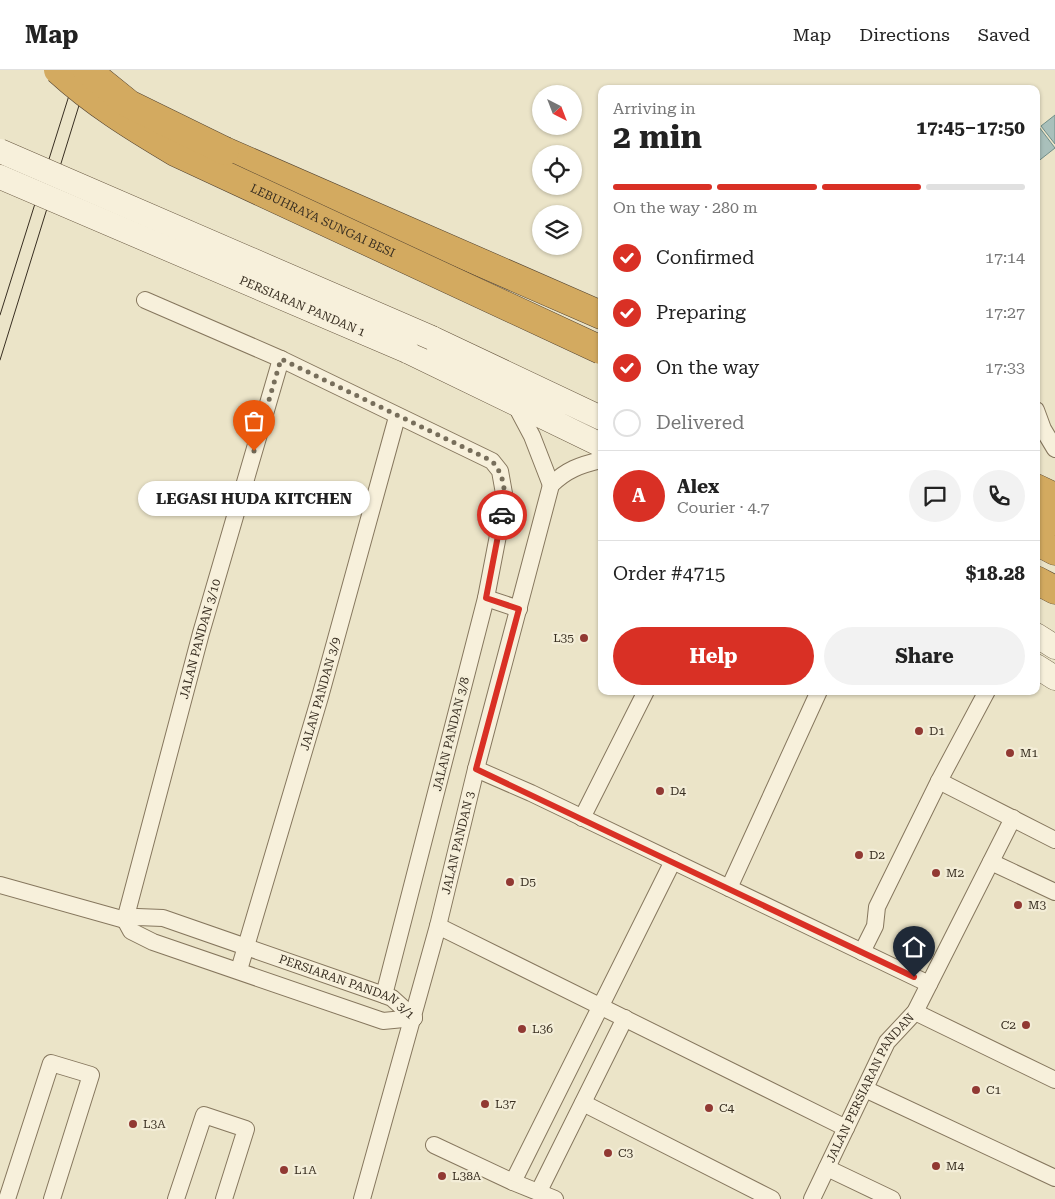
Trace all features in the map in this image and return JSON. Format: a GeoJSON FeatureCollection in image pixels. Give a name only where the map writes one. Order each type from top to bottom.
{"type":"FeatureCollection","features":[{"type":"Feature","properties":{"kind":"highway","name":"LEBUHRAYA SUNGAI BESI"},"geometry":{"type":"LineString","coordinates":[[58,70],[85,95],[124,122],[175,152],[598,349]]}},
{"type":"Feature","properties":{"kind":"highway","name":"LEBUHRAYA SUNGAI BESI"},"geometry":{"type":"LineString","coordinates":[[87,70],[129,104],[166,124],[598,314]]}},
{"type":"Feature","properties":{"kind":"highway"},"geometry":{"type":"LineString","coordinates":[[1040,490],[1055,497]]}},
{"type":"Feature","properties":{"kind":"highway"},"geometry":{"type":"LineString","coordinates":[[1040,513],[1055,521]]}},
{"type":"Feature","properties":{"kind":"highway"},"geometry":{"type":"LineString","coordinates":[[1040,543],[1055,551]]}},
{"type":"Feature","properties":{"kind":"highway"},"geometry":{"type":"LineString","coordinates":[[1040,582],[1055,590]]}},
{"type":"Feature","properties":{"kind":"street","name":"PERSIARAN PANDAN 1"},"geometry":{"type":"LineString","coordinates":[[0,151],[432,338],[598,417]]}},
{"type":"Feature","properties":{"kind":"street","name":"PERSIARAN PANDAN 1"},"geometry":{"type":"LineString","coordinates":[[0,177],[407,351],[598,444]]}},
{"type":"Feature","properties":{"kind":"street"},"geometry":{"type":"LineString","coordinates":[[145,300],[281,359],[397,417]]}},
{"type":"Feature","properties":{"kind":"street","name":"JALAN PANDAN 3/10"},"geometry":{"type":"LineString","coordinates":[[125,920],[201,634],[281,359]]}},
{"type":"Feature","properties":{"kind":"street"},"geometry":{"type":"LineString","coordinates":[[515,404],[532,436],[550,485],[561,475],[578,465],[598,461]]}},
{"type":"Feature","properties":{"kind":"street","name":"JALAN PANDAN 3/8"},"geometry":{"type":"LineString","coordinates":[[384,995],[486,598],[505,498],[500,470],[492,461],[397,417]]}},
{"type":"Feature","properties":{"kind":"street","name":"JALAN PANDAN 3/9"},"geometry":{"type":"LineString","coordinates":[[238,970],[317,707],[397,417]]}},
{"type":"Feature","properties":{"kind":"street"},"geometry":{"type":"LineString","coordinates":[[1040,421],[1055,449]]}},
{"type":"Feature","properties":{"kind":"street","name":"JALAN PANDAN 3"},"geometry":{"type":"LineString","coordinates":[[364,1197],[414,1018],[550,485]]}},
{"type":"Feature","properties":{"kind":"street"},"geometry":{"type":"LineString","coordinates":[[486,598],[519,609]]}},
{"type":"Feature","properties":{"kind":"street"},"geometry":{"type":"LineString","coordinates":[[1040,638],[1055,647]]}},
{"type":"Feature","properties":{"kind":"street"},"geometry":{"type":"LineString","coordinates":[[1040,669],[1055,678]]}},
{"type":"Feature","properties":{"kind":"street"},"geometry":{"type":"LineString","coordinates":[[582,818],[644,695]]}},
{"type":"Feature","properties":{"kind":"street"},"geometry":{"type":"LineString","coordinates":[[729,888],[818,695]]}},
{"type":"Feature","properties":{"kind":"street"},"geometry":{"type":"LineString","coordinates":[[862,952],[875,926],[877,907],[939,781],[985,695]]}},
{"type":"Feature","properties":{"kind":"street"},"geometry":{"type":"LineString","coordinates":[[476,769],[929,984]]}},
{"type":"Feature","properties":{"kind":"street"},"geometry":{"type":"LineString","coordinates":[[939,781],[1055,840]]}},
{"type":"Feature","properties":{"kind":"street","name":"JALAN PERSIARAN PANDAN"},"geometry":{"type":"LineString","coordinates":[[812,1199],[887,1042],[915,1012],[1013,818]]}},
{"type":"Feature","properties":{"kind":"street"},"geometry":{"type":"LineString","coordinates":[[513,1182],[673,861]]}},
{"type":"Feature","properties":{"kind":"street"},"geometry":{"type":"LineString","coordinates":[[991,862],[1055,892]]}},
{"type":"Feature","properties":{"kind":"street","name":"PERSIARAN PANDAN 3/1"},"geometry":{"type":"LineString","coordinates":[[0,885],[125,920],[136,917],[163,918],[392,998],[414,1018]]}},
{"type":"Feature","properties":{"kind":"street","name":"PERSIARAN PANDAN 3/1"},"geometry":{"type":"LineString","coordinates":[[125,920],[131,931],[153,942],[383,1021],[414,1018]]}},
{"type":"Feature","properties":{"kind":"street"},"geometry":{"type":"LineString","coordinates":[[438,926],[846,1128]]}},
{"type":"Feature","properties":{"kind":"street"},"geometry":{"type":"LineString","coordinates":[[915,1012],[1055,1080]]}},
{"type":"Feature","properties":{"kind":"street"},"geometry":{"type":"LineString","coordinates":[[538,1191],[625,1018]]}},
{"type":"Feature","properties":{"kind":"street"},"geometry":{"type":"LineString","coordinates":[[7,1199],[51,1063],[91,1076],[52,1199]]}},
{"type":"Feature","properties":{"kind":"street"},"geometry":{"type":"LineString","coordinates":[[865,1089],[1055,1178]]}},
{"type":"Feature","properties":{"kind":"street"},"geometry":{"type":"LineString","coordinates":[[583,1103],[772,1199]]}},
{"type":"Feature","properties":{"kind":"street"},"geometry":{"type":"LineString","coordinates":[[176,1199],[204,1115],[246,1130],[224,1199]]}},
{"type":"Feature","properties":{"kind":"street"},"geometry":{"type":"LineString","coordinates":[[434,1146],[555,1199]]}},
{"type":"Feature","properties":{"kind":"street"},"geometry":{"type":"LineString","coordinates":[[827,1168],[892,1199]]}},
{"type":"Feature","properties":{"kind":"water"},"geometry":{"type":"Polygon","coordinates":[[[1055,115],[1055,144],[1041,126],[1055,115]]]}},
{"type":"Feature","properties":{"kind":"water"},"geometry":{"type":"Polygon","coordinates":[[[1040,128],[1055,148],[1040,160],[1040,128]]]}},
{"type":"Feature","properties":{"kind":"tram line"},"geometry":{"type":"LineString","coordinates":[[0,315],[77,70]]}},
{"type":"Feature","properties":{"kind":"tram line"},"geometry":{"type":"LineString","coordinates":[[0,360],[90,70]]}},
{"type":"Feature","properties":{"kind":"way so far"},"geometry":{"type":"LineString","coordinates":[[254,451],[281,359],[397,417],[492,461],[500,470],[504,484],[505,498],[502,515]]}},
{"type":"Feature","properties":{"kind":"place","name":"LEGASI HUDA KITCHEN"},"geometry":{"type":"Point","coordinates":[254,451]}},
{"type":"Feature","properties":{"kind":"place","name":"L35"},"geometry":{"type":"Point","coordinates":[584,638]}},
{"type":"Feature","properties":{"kind":"place","name":"D1"},"geometry":{"type":"Point","coordinates":[919,731]}},
{"type":"Feature","properties":{"kind":"place","name":"M1"},"geometry":{"type":"Point","coordinates":[1010,753]}},
{"type":"Feature","properties":{"kind":"place","name":"D4"},"geometry":{"type":"Point","coordinates":[660,791]}},
{"type":"Feature","properties":{"kind":"place","name":"D2"},"geometry":{"type":"Point","coordinates":[859,855]}},
{"type":"Feature","properties":{"kind":"place","name":"M2"},"geometry":{"type":"Point","coordinates":[936,873]}},
{"type":"Feature","properties":{"kind":"place","name":"D5"},"geometry":{"type":"Point","coordinates":[510,882]}},
{"type":"Feature","properties":{"kind":"place","name":"M3"},"geometry":{"type":"Point","coordinates":[1018,905]}},
{"type":"Feature","properties":{"kind":"place","name":"C2"},"geometry":{"type":"Point","coordinates":[1026,1025]}},
{"type":"Feature","properties":{"kind":"place","name":"L36"},"geometry":{"type":"Point","coordinates":[522,1029]}},
{"type":"Feature","properties":{"kind":"place","name":"C1"},"geometry":{"type":"Point","coordinates":[976,1090]}},
{"type":"Feature","properties":{"kind":"place","name":"L37"},"geometry":{"type":"Point","coordinates":[485,1104]}},
{"type":"Feature","properties":{"kind":"place","name":"C4"},"geometry":{"type":"Point","coordinates":[709,1108]}},
{"type":"Feature","properties":{"kind":"place","name":"L3A"},"geometry":{"type":"Point","coordinates":[133,1124]}},
{"type":"Feature","properties":{"kind":"place","name":"C3"},"geometry":{"type":"Point","coordinates":[608,1153]}},
{"type":"Feature","properties":{"kind":"place","name":"M4"},"geometry":{"type":"Point","coordinates":[936,1166]}},
{"type":"Feature","properties":{"kind":"place","name":"L1A"},"geometry":{"type":"Point","coordinates":[284,1170]}},
{"type":"Feature","properties":{"kind":"place","name":"L38A"},"geometry":{"type":"Point","coordinates":[442,1176]}},
{"type":"Feature","properties":{"kind":"route"},"geometry":{"type":"LineString","coordinates":[[502,515],[486,598],[519,609],[476,769],[531,793],[914,977]]}}]}
